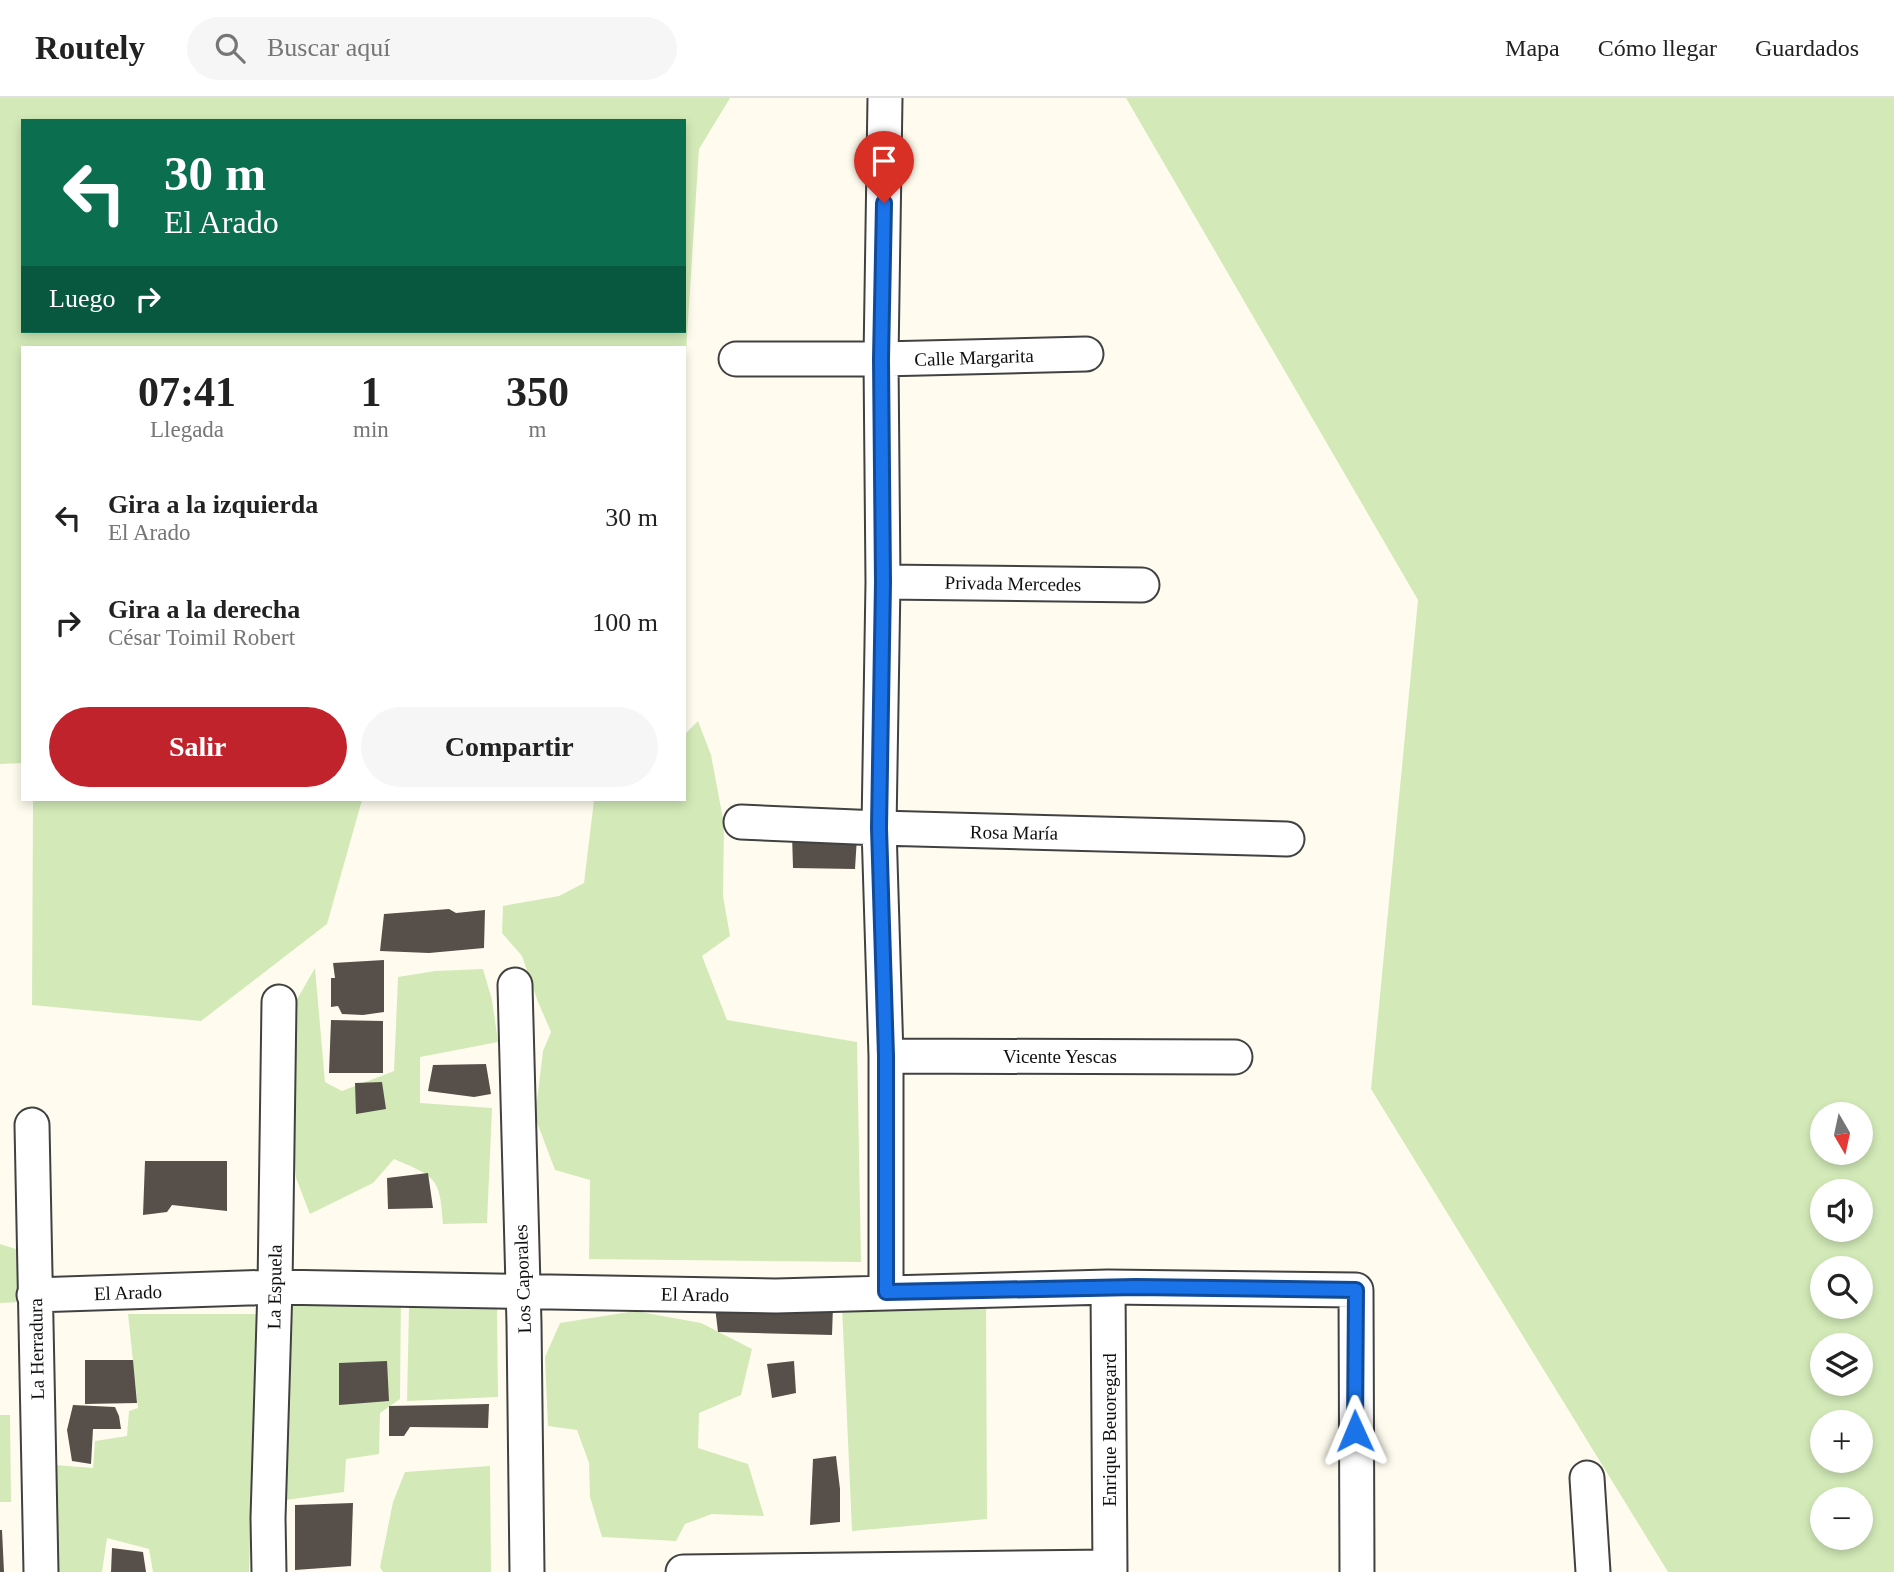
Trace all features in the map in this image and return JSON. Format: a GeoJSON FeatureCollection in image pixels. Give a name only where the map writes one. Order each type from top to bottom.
{"type":"FeatureCollection","features":[{"type":"Feature","properties":{"kind":"street"},"geometry":{"type":"LineString","coordinates":[[885,98],[879,828],[886,1056],[886,1292]]}},
{"type":"Feature","properties":{"kind":"street","name":"Calle Margarita"},"geometry":{"type":"LineString","coordinates":[[736,359],[1086,354]]}},
{"type":"Feature","properties":{"kind":"street","name":"Privada Mercedes"},"geometry":{"type":"LineString","coordinates":[[883,582],[1142,585]]}},
{"type":"Feature","properties":{"kind":"street","name":"Rosa María"},"geometry":{"type":"LineString","coordinates":[[741,822],[1287,839]]}},
{"type":"Feature","properties":{"kind":"street","name":"Los Caporales"},"geometry":{"type":"LineString","coordinates":[[515,985],[527,1572]]}},
{"type":"Feature","properties":{"kind":"street","name":"La Espuela"},"geometry":{"type":"LineString","coordinates":[[269,1572],[279,1002]]}},
{"type":"Feature","properties":{"kind":"street","name":"Vicente Yescas"},"geometry":{"type":"LineString","coordinates":[[886,1056],[1235,1057]]}},
{"type":"Feature","properties":{"kind":"street","name":"La Herradura"},"geometry":{"type":"LineString","coordinates":[[32,1125],[41,1572]]}},
{"type":"Feature","properties":{"kind":"street","name":"El Arado"},"geometry":{"type":"LineString","coordinates":[[34,1295],[275,1287],[776,1296],[1108,1287],[1356,1290],[1357,1572]]}},
{"type":"Feature","properties":{"kind":"street","name":"Enrique Beuoregard"},"geometry":{"type":"LineString","coordinates":[[1108,1287],[1110,1569]]}},
{"type":"Feature","properties":{"kind":"street"},"geometry":{"type":"LineString","coordinates":[[1587,1478],[1593,1572]]}},
{"type":"Feature","properties":{"kind":"street"},"geometry":{"type":"LineString","coordinates":[[683,1572],[1110,1569]]}},
{"type":"Feature","properties":{"kind":"green space"},"geometry":{"type":"Polygon","coordinates":[[[0,98],[730,98],[699,149],[686,352],[686,346],[21,346],[21,763],[0,764],[0,98]]]}},
{"type":"Feature","properties":{"kind":"green space"},"geometry":{"type":"Polygon","coordinates":[[[1126,98],[1894,98],[1894,1572],[1668,1572],[1371,1089],[1418,600],[1126,98]]]}},
{"type":"Feature","properties":{"kind":"green space"},"geometry":{"type":"Polygon","coordinates":[[[698,721],[711,755],[724,824],[723,896],[730,936],[702,956],[727,1020],[857,1042],[861,1262],[589,1259],[590,1180],[555,1170],[535,1117],[543,1051],[551,1032],[522,956],[502,933],[503,906],[559,896],[584,883],[594,801],[686,801],[686,733],[698,721]]]}},
{"type":"Feature","properties":{"kind":"green space"},"geometry":{"type":"Polygon","coordinates":[[[33,801],[362,801],[327,924],[201,1021],[32,1005],[33,801]]]}},
{"type":"Feature","properties":{"kind":"green space"},"geometry":{"type":"Polygon","coordinates":[[[315,968],[325,1082],[342,1091],[394,1071],[398,977],[435,971],[483,969],[492,1000],[498,1042],[420,1057],[420,1103],[492,1108],[487,1223],[443,1224],[440,1197],[433,1181],[419,1170],[394,1159],[373,1183],[310,1214],[296,1178],[288,1087],[292,1008],[315,968]]]}},
{"type":"Feature","properties":{"kind":"green space"},"geometry":{"type":"Polygon","coordinates":[[[0,1244],[22,1251],[20,1302],[0,1303],[0,1244]]]}},
{"type":"Feature","properties":{"kind":"green space"},"geometry":{"type":"Polygon","coordinates":[[[401,1293],[400,1399],[380,1413],[379,1454],[346,1459],[344,1492],[278,1501],[282,1296],[401,1293]]]}},
{"type":"Feature","properties":{"kind":"green space"},"geometry":{"type":"Polygon","coordinates":[[[986,1301],[987,1519],[852,1531],[842,1306],[986,1301]]]}},
{"type":"Feature","properties":{"kind":"green space"},"geometry":{"type":"Polygon","coordinates":[[[497,1303],[498,1397],[407,1401],[409,1307],[497,1303]]]}},
{"type":"Feature","properties":{"kind":"green space"},"geometry":{"type":"Polygon","coordinates":[[[635,1311],[701,1323],[752,1349],[741,1395],[699,1413],[698,1448],[748,1464],[764,1516],[712,1514],[685,1524],[676,1541],[602,1537],[590,1497],[589,1463],[577,1430],[548,1426],[545,1357],[560,1323],[635,1311]]]}},
{"type":"Feature","properties":{"kind":"green space"},"geometry":{"type":"Polygon","coordinates":[[[128,1314],[257,1314],[249,1572],[153,1572],[149,1549],[107,1538],[102,1572],[57,1572],[55,1465],[93,1468],[95,1441],[127,1436],[129,1411],[138,1408],[128,1314]]]}},
{"type":"Feature","properties":{"kind":"green space"},"geometry":{"type":"Polygon","coordinates":[[[0,1415],[10,1415],[11,1502],[0,1502],[0,1415]]]}},
{"type":"Feature","properties":{"kind":"green space"},"geometry":{"type":"Polygon","coordinates":[[[490,1466],[491,1572],[383,1572],[380,1567],[393,1502],[405,1472],[490,1466]]]}},
{"type":"Feature","properties":{"kind":"building"},"geometry":{"type":"Polygon","coordinates":[[[792,834],[857,837],[855,869],[793,868],[792,834]]]}},
{"type":"Feature","properties":{"kind":"building"},"geometry":{"type":"Polygon","coordinates":[[[449,909],[456,913],[485,910],[484,948],[429,953],[380,951],[384,914],[449,909]]]}},
{"type":"Feature","properties":{"kind":"building"},"geometry":{"type":"Polygon","coordinates":[[[384,960],[384,1012],[342,1014],[338,1006],[331,1007],[331,978],[335,978],[333,963],[384,960]]]}},
{"type":"Feature","properties":{"kind":"building"},"geometry":{"type":"Polygon","coordinates":[[[331,1020],[383,1021],[383,1073],[329,1073],[331,1020]]]}},
{"type":"Feature","properties":{"kind":"building"},"geometry":{"type":"Polygon","coordinates":[[[486,1064],[491,1094],[474,1097],[428,1091],[433,1065],[486,1064]]]}},
{"type":"Feature","properties":{"kind":"building"},"geometry":{"type":"Polygon","coordinates":[[[382,1082],[386,1109],[356,1114],[355,1083],[382,1082]]]}},
{"type":"Feature","properties":{"kind":"building"},"geometry":{"type":"Polygon","coordinates":[[[145,1161],[227,1161],[227,1211],[172,1205],[167,1212],[143,1215],[145,1161]]]}},
{"type":"Feature","properties":{"kind":"building"},"geometry":{"type":"Polygon","coordinates":[[[428,1173],[433,1208],[388,1209],[387,1178],[428,1173]]]}},
{"type":"Feature","properties":{"kind":"building"},"geometry":{"type":"Polygon","coordinates":[[[833,1306],[832,1335],[718,1332],[715,1307],[833,1306]]]}},
{"type":"Feature","properties":{"kind":"building"},"geometry":{"type":"Polygon","coordinates":[[[85,1360],[133,1360],[137,1403],[85,1404],[85,1360]]]}},
{"type":"Feature","properties":{"kind":"building"},"geometry":{"type":"Polygon","coordinates":[[[387,1361],[389,1401],[339,1405],[339,1363],[387,1361]]]}},
{"type":"Feature","properties":{"kind":"building"},"geometry":{"type":"Polygon","coordinates":[[[794,1361],[796,1393],[772,1398],[767,1364],[794,1361]]]}},
{"type":"Feature","properties":{"kind":"building"},"geometry":{"type":"Polygon","coordinates":[[[489,1404],[488,1428],[410,1427],[404,1436],[389,1436],[389,1406],[489,1404]]]}},
{"type":"Feature","properties":{"kind":"building"},"geometry":{"type":"Polygon","coordinates":[[[73,1405],[115,1407],[119,1416],[121,1429],[93,1429],[91,1464],[72,1461],[67,1430],[73,1405]]]}},
{"type":"Feature","properties":{"kind":"building"},"geometry":{"type":"Polygon","coordinates":[[[836,1456],[840,1522],[810,1525],[813,1459],[836,1456]]]}},
{"type":"Feature","properties":{"kind":"building"},"geometry":{"type":"Polygon","coordinates":[[[353,1503],[351,1566],[295,1570],[295,1505],[353,1503]]]}},
{"type":"Feature","properties":{"kind":"building"},"geometry":{"type":"Polygon","coordinates":[[[2,1530],[4,1572],[0,1572],[2,1530]]]}},
{"type":"Feature","properties":{"kind":"building"},"geometry":{"type":"Polygon","coordinates":[[[112,1548],[143,1552],[146,1572],[111,1572],[112,1548]]]}},
{"type":"Feature","properties":{"kind":"route"},"geometry":{"type":"LineString","coordinates":[[884,203],[879,828],[886,1056],[886,1292],[1136,1287],[1356,1290],[1355,1431]]}}]}
